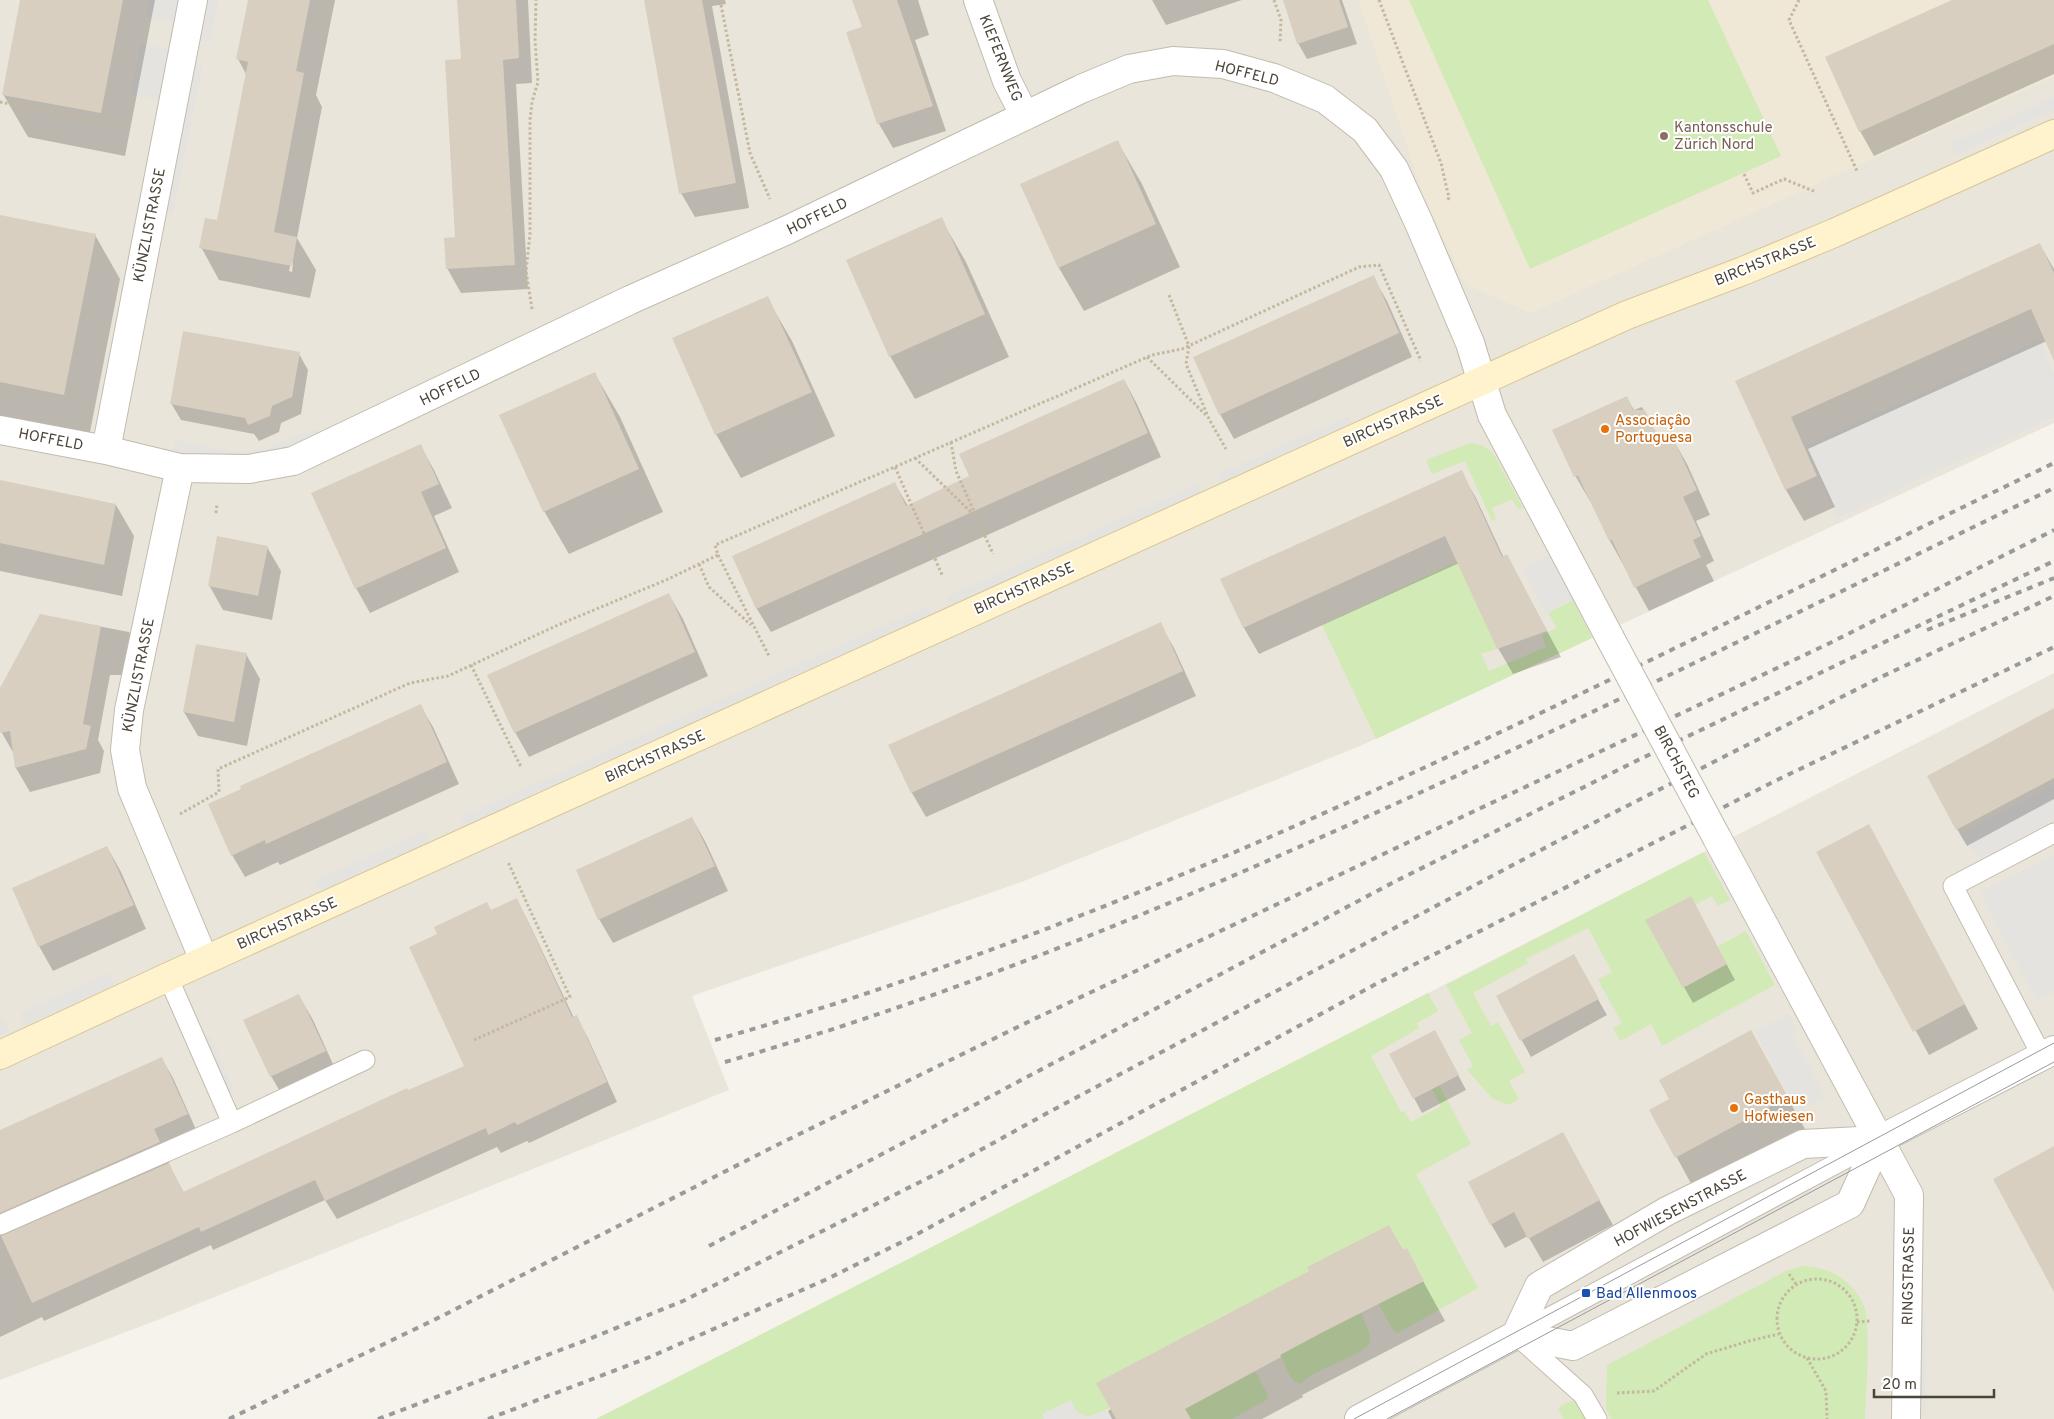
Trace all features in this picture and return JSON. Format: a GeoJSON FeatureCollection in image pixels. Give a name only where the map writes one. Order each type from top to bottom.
{"type":"FeatureCollection","features":[{"type":"Feature","properties":{"kind":"main road","name":"BIRCHSTRASSE"},"geometry":{"type":"LineString","coordinates":[[0,1055],[204,960],[1627,315],[1743,271],[1834,233],[2054,134]]}},
{"type":"Feature","properties":{"kind":"street","name":"KÜNZLISTRASSE"},"geometry":{"type":"LineString","coordinates":[[106,450],[193,0]]}},
{"type":"Feature","properties":{"kind":"street","name":"KIEFERNWEG"},"geometry":{"type":"LineString","coordinates":[[978,0],[1007,81],[1025,116]]}},
{"type":"Feature","properties":{"kind":"street","name":"HOFFELD"},"geometry":{"type":"LineString","coordinates":[[0,430],[106,450],[180,468],[249,469],[292,461],[630,300],[785,232],[1081,89],[1129,69],[1173,62],[1224,64],[1274,78],[1325,99],[1365,130],[1394,169],[1420,223],[1470,343],[1482,381]]}},
{"type":"Feature","properties":{"kind":"street","name":"BIRCHSTEG"},"geometry":{"type":"LineString","coordinates":[[1482,381],[1492,414],[1879,1140]]}},
{"type":"Feature","properties":{"kind":"street","name":"KÜNZLISTRASSE"},"geometry":{"type":"LineString","coordinates":[[180,468],[130,710],[125,750],[132,788],[204,960]]}},
{"type":"Feature","properties":{"kind":"street","name":"HOFWIESENSTRASSE"},"geometry":{"type":"LineString","coordinates":[[1359,1419],[1516,1334],[1538,1286],[1668,1211],[1803,1144],[1879,1140],[2048,1053]]}},
{"type":"Feature","properties":{"kind":"street"},"geometry":{"type":"LineString","coordinates":[[1516,1334],[1573,1346],[1850,1204],[1879,1140]]}},
{"type":"Feature","properties":{"kind":"street","name":"RINGSTRASSE"},"geometry":{"type":"LineString","coordinates":[[1879,1140],[1909,1195],[1906,1419]]}},
{"type":"Feature","properties":{"kind":"lane"},"geometry":{"type":"LineString","coordinates":[[2048,1053],[1953,886],[2054,833]]}},
{"type":"Feature","properties":{"kind":"lane"},"geometry":{"type":"LineString","coordinates":[[168,977],[232,1123]]}},
{"type":"Feature","properties":{"kind":"lane"},"geometry":{"type":"LineString","coordinates":[[0,1225],[232,1123],[366,1060]]}},
{"type":"Feature","properties":{"kind":"lane","name":"HOFWIESENSTRASSE"},"geometry":{"type":"LineString","coordinates":[[1516,1334],[1879,1140]]}},
{"type":"Feature","properties":{"kind":"lane"},"geometry":{"type":"LineString","coordinates":[[1516,1334],[1583,1395],[1597,1419]]}},
{"type":"Feature","properties":{"kind":"path"},"geometry":{"type":"LineString","coordinates":[[532,311],[526,271],[530,234],[530,120],[532,102],[538,82],[535,41],[536,0]]}},
{"type":"Feature","properties":{"kind":"path"},"geometry":{"type":"LineString","coordinates":[[720,0],[750,153],[774,207]]}},
{"type":"Feature","properties":{"kind":"path"},"geometry":{"type":"LineString","coordinates":[[1274,0],[1281,20],[1280,51],[1274,78]]}},
{"type":"Feature","properties":{"kind":"path"},"geometry":{"type":"LineString","coordinates":[[1379,0],[1441,163],[1449,198],[1442,212],[1420,223]]}},
{"type":"Feature","properties":{"kind":"path"},"geometry":{"type":"LineString","coordinates":[[1799,0],[1789,20],[1856,171]]}},
{"type":"Feature","properties":{"kind":"path"},"geometry":{"type":"LineString","coordinates":[[0,102],[167,134]]}},
{"type":"Feature","properties":{"kind":"path"},"geometry":{"type":"LineString","coordinates":[[1744,174],[1753,193],[1784,179],[1816,192]]}},
{"type":"Feature","properties":{"kind":"path"},"geometry":{"type":"LineString","coordinates":[[769,656],[718,555],[715,545],[1147,357],[1189,346],[1358,267],[1380,265],[1421,362]]}},
{"type":"Feature","properties":{"kind":"path"},"geometry":{"type":"LineString","coordinates":[[1169,295],[1189,346],[1186,364],[1209,419],[1226,449]]}},
{"type":"Feature","properties":{"kind":"path"},"geometry":{"type":"LineString","coordinates":[[1147,357],[1209,419]]}},
{"type":"Feature","properties":{"kind":"path"},"geometry":{"type":"LineString","coordinates":[[951,442],[956,471],[993,554]]}},
{"type":"Feature","properties":{"kind":"path"},"geometry":{"type":"LineString","coordinates":[[915,458],[976,517]]}},
{"type":"Feature","properties":{"kind":"path"},"geometry":{"type":"LineString","coordinates":[[895,467],[943,577]]}},
{"type":"Feature","properties":{"kind":"path"},"geometry":{"type":"LineString","coordinates":[[177,816],[219,792],[218,769],[410,683],[448,676],[718,555]]}},
{"type":"Feature","properties":{"kind":"path"},"geometry":{"type":"LineString","coordinates":[[699,564],[709,587],[754,626]]}},
{"type":"Feature","properties":{"kind":"path"},"geometry":{"type":"LineString","coordinates":[[471,665],[522,767]]}},
{"type":"Feature","properties":{"kind":"path"},"geometry":{"type":"LineString","coordinates":[[474,1040],[570,996],[507,859]]}},
{"type":"Feature","properties":{"kind":"path"},"geometry":{"type":"LineString","coordinates":[[1817,1278],[1838,1284],[1853,1300],[1857,1322],[1849,1344],[1831,1357],[1807,1358],[1790,1350],[1779,1334],[1776,1315],[1782,1298],[1796,1284],[1817,1278]]}},
{"type":"Feature","properties":{"kind":"path"},"geometry":{"type":"LineString","coordinates":[[1857,1322],[1875,1321]]}},
{"type":"Feature","properties":{"kind":"path"},"geometry":{"type":"LineString","coordinates":[[1614,1393],[1654,1390],[1706,1354],[1749,1340],[1779,1334]]}},
{"type":"Feature","properties":{"kind":"path"},"geometry":{"type":"LineString","coordinates":[[1807,1358],[1826,1390],[1827,1419]]}},
{"type":"Feature","properties":{"kind":"shaded area"},"geometry":{"type":"Polygon","coordinates":[[[0,0],[2054,0],[2054,423],[1360,746],[1019,883],[692,996],[729,1090],[160,1319],[0,1380],[0,0]]]}},
{"type":"Feature","properties":{"kind":"shaded area"},"geometry":{"type":"Polygon","coordinates":[[[149,0],[180,0],[175,23],[146,17],[149,0]]]}},
{"type":"Feature","properties":{"kind":"shaded area"},"geometry":{"type":"Polygon","coordinates":[[[206,0],[218,0],[210,42],[199,40],[206,0]]]}},
{"type":"Feature","properties":{"kind":"shaded area","name":"Kantonsschule Zürich Nord"},"geometry":{"type":"Polygon","coordinates":[[[1358,0],[2054,0],[2054,77],[1531,313],[1465,284],[1423,194],[1358,0]]]}},
{"type":"Feature","properties":{"kind":"shaded area"},"geometry":{"type":"Polygon","coordinates":[[[140,44],[170,49],[160,100],[131,94],[140,44]]]}},
{"type":"Feature","properties":{"kind":"shaded area"},"geometry":{"type":"Polygon","coordinates":[[[193,64],[203,66],[173,214],[163,212],[193,64]]]}},
{"type":"Feature","properties":{"kind":"shaded area"},"geometry":{"type":"Polygon","coordinates":[[[2054,97],[2054,110],[1956,155],[1950,144],[2054,97]]]}},
{"type":"Feature","properties":{"kind":"shaded area"},"geometry":{"type":"Polygon","coordinates":[[[2040,340],[2054,373],[2054,417],[1837,518],[1805,446],[2040,340]]]}},
{"type":"Feature","properties":{"kind":"shaded area"},"geometry":{"type":"Polygon","coordinates":[[[1348,416],[1352,426],[1221,485],[1216,475],[1348,416]]]}},
{"type":"Feature","properties":{"kind":"shaded area"},"geometry":{"type":"Polygon","coordinates":[[[318,428],[323,436],[286,454],[228,461],[172,452],[175,440],[238,452],[266,448],[318,428]]]}},
{"type":"Feature","properties":{"kind":"shaded area"},"geometry":{"type":"Polygon","coordinates":[[[1197,484],[1202,493],[952,607],[947,597],[1197,484]]]}},
{"type":"Feature","properties":{"kind":"shaded area"},"geometry":{"type":"Polygon","coordinates":[[[1549,555],[1573,600],[1546,613],[1522,568],[1549,555]]]}},
{"type":"Feature","properties":{"kind":"shaded area"},"geometry":{"type":"Polygon","coordinates":[[[927,606],[932,616],[466,828],[461,817],[927,606]]]}},
{"type":"Feature","properties":{"kind":"shaded area"},"geometry":{"type":"Polygon","coordinates":[[[2054,673],[2054,1419],[596,1419],[1340,1038],[2054,673]]]}},
{"type":"Feature","properties":{"kind":"shaded area"},"geometry":{"type":"Polygon","coordinates":[[[2054,784],[2054,820],[1982,858],[1956,836],[2054,784]]]}},
{"type":"Feature","properties":{"kind":"shaded area"},"geometry":{"type":"Polygon","coordinates":[[[424,831],[429,842],[321,891],[316,880],[424,831]]]}},
{"type":"Feature","properties":{"kind":"shaded area"},"geometry":{"type":"Polygon","coordinates":[[[2054,855],[2054,992],[2037,1001],[1980,893],[2054,855]]]}},
{"type":"Feature","properties":{"kind":"shaded area"},"geometry":{"type":"Polygon","coordinates":[[[109,973],[115,985],[25,1025],[20,1013],[109,973]]]}},
{"type":"Feature","properties":{"kind":"shaded area"},"geometry":{"type":"Polygon","coordinates":[[[1788,1014],[1796,1029],[1791,1031],[1825,1097],[1796,1112],[1755,1031],[1788,1014]]]}},
{"type":"Feature","properties":{"kind":"shaded area"},"geometry":{"type":"Polygon","coordinates":[[[3,1018],[9,1031],[0,1036],[0,1020],[3,1018]]]}},
{"type":"Feature","properties":{"kind":"shaded area"},"geometry":{"type":"Polygon","coordinates":[[[210,1035],[235,1091],[225,1095],[200,1039],[210,1035]]]}},
{"type":"Feature","properties":{"kind":"shaded area"},"geometry":{"type":"Polygon","coordinates":[[[1917,1313],[1926,1313],[1926,1415],[1915,1415],[1917,1313]]]}},
{"type":"Feature","properties":{"kind":"shaded area"},"geometry":{"type":"Polygon","coordinates":[[[1071,1400],[1077,1412],[1088,1417],[1106,1410],[1111,1419],[1044,1419],[1042,1414],[1071,1400]]]}},
{"type":"Feature","properties":{"kind":"green space"},"geometry":{"type":"Polygon","coordinates":[[[1409,0],[1708,0],[1781,156],[1530,269],[1409,0]]]}},
{"type":"Feature","properties":{"kind":"green space"},"geometry":{"type":"Polygon","coordinates":[[[1470,443],[1482,445],[1493,453],[1523,508],[1518,509],[1512,499],[1492,508],[1496,519],[1492,521],[1465,461],[1432,474],[1426,460],[1470,443]]]}},
{"type":"Feature","properties":{"kind":"green space"},"geometry":{"type":"Polygon","coordinates":[[[1470,556],[1465,579],[1497,649],[1481,654],[1489,671],[1546,647],[1542,635],[1557,628],[1548,613],[1573,600],[1592,638],[1376,739],[1322,625],[1470,556]]]}},
{"type":"Feature","properties":{"kind":"green space"},"geometry":{"type":"Polygon","coordinates":[[[1704,852],[1730,900],[1718,906],[1712,896],[1695,905],[1691,896],[1646,920],[1683,987],[1727,964],[1718,946],[1746,931],[1775,985],[1662,1046],[1651,1024],[1620,1041],[1613,1028],[1622,1023],[1598,980],[1612,972],[1588,928],[1526,959],[1528,963],[1473,993],[1491,1026],[1498,1022],[1525,1072],[1509,1081],[1519,1099],[1508,1105],[1492,1098],[1467,1070],[1473,1066],[1459,1040],[1472,1033],[1446,985],[1704,852]]]}},
{"type":"Feature","properties":{"kind":"green space"},"geometry":{"type":"Polygon","coordinates":[[[1428,993],[1438,1011],[1417,1023],[1419,1028],[1371,1056],[1401,1112],[1404,1111],[1411,1122],[1441,1106],[1432,1089],[1439,1085],[1471,1144],[1416,1174],[1478,1288],[1398,1333],[1393,1330],[1377,1301],[1395,1291],[1397,1295],[1424,1281],[1407,1248],[1402,1250],[1389,1225],[1308,1267],[1309,1272],[1211,1322],[1213,1326],[1176,1341],[1097,1383],[1110,1408],[1088,1417],[1042,1415],[1044,1419],[596,1419],[1428,993]]]}},
{"type":"Feature","properties":{"kind":"green space"},"geometry":{"type":"Polygon","coordinates":[[[1803,1266],[1823,1269],[1839,1276],[1853,1288],[1864,1306],[1868,1344],[1865,1419],[1611,1419],[1606,1409],[1607,1365],[1786,1271],[1803,1266]]]}},
{"type":"Feature","properties":{"kind":"green space"},"geometry":{"type":"Polygon","coordinates":[[[1361,1312],[1369,1333],[1370,1344],[1353,1356],[1307,1378],[1301,1384],[1297,1383],[1288,1372],[1280,1355],[1361,1312]]]}},
{"type":"Feature","properties":{"kind":"green space"},"geometry":{"type":"Polygon","coordinates":[[[1255,1371],[1268,1395],[1266,1400],[1232,1419],[1190,1419],[1185,1409],[1255,1371]]]}},
{"type":"Feature","properties":{"kind":"green space"},"geometry":{"type":"Polygon","coordinates":[[[1570,1401],[1579,1402],[1590,1419],[1563,1419],[1558,1408],[1570,1401]]]}},
{"type":"Feature","properties":{"kind":"building"},"geometry":{"type":"Polygon","coordinates":[[[20,0],[123,0],[101,113],[2,95],[20,0]]]}},
{"type":"Feature","properties":{"kind":"building"},"geometry":{"type":"Polygon","coordinates":[[[248,0],[310,0],[296,71],[304,73],[274,232],[297,237],[292,266],[199,248],[205,218],[217,220],[248,62],[236,59],[248,0]]]}},
{"type":"Feature","properties":{"kind":"building"},"geometry":{"type":"Polygon","coordinates":[[[457,0],[516,0],[519,58],[503,60],[515,265],[446,269],[444,238],[455,237],[445,60],[461,59],[457,0]]]}},
{"type":"Feature","properties":{"kind":"building"},"geometry":{"type":"Polygon","coordinates":[[[644,0],[702,0],[736,183],[679,194],[644,0]]]}},
{"type":"Feature","properties":{"kind":"building"},"geometry":{"type":"Polygon","coordinates":[[[852,0],[897,0],[933,106],[877,124],[846,32],[862,27],[852,0]]]}},
{"type":"Feature","properties":{"kind":"building"},"geometry":{"type":"Polygon","coordinates":[[[1283,0],[1339,0],[1348,27],[1297,44],[1283,0]]]}},
{"type":"Feature","properties":{"kind":"building"},"geometry":{"type":"Polygon","coordinates":[[[1952,0],[2054,0],[2054,44],[1859,132],[1825,57],[1952,0]]]}},
{"type":"Feature","properties":{"kind":"building"},"geometry":{"type":"Polygon","coordinates":[[[1118,140],[1156,224],[1058,268],[1020,184],[1118,140]]]}},
{"type":"Feature","properties":{"kind":"building"},"geometry":{"type":"Polygon","coordinates":[[[0,215],[96,234],[64,395],[0,382],[0,215]]]}},
{"type":"Feature","properties":{"kind":"building"},"geometry":{"type":"Polygon","coordinates":[[[942,217],[985,314],[889,357],[846,260],[942,217]]]}},
{"type":"Feature","properties":{"kind":"building"},"geometry":{"type":"Polygon","coordinates":[[[2040,243],[2054,273],[2054,361],[2031,309],[1791,417],[1817,476],[1785,490],[1735,381],[2040,243]]]}},
{"type":"Feature","properties":{"kind":"building"},"geometry":{"type":"Polygon","coordinates":[[[1374,275],[1399,333],[1219,415],[1193,357],[1374,275]]]}},
{"type":"Feature","properties":{"kind":"building"},"geometry":{"type":"Polygon","coordinates":[[[768,296],[812,392],[715,435],[672,338],[768,296]]]}},
{"type":"Feature","properties":{"kind":"building"},"geometry":{"type":"Polygon","coordinates":[[[183,331],[300,352],[292,397],[272,406],[270,416],[248,425],[245,418],[170,404],[183,331]]]}},
{"type":"Feature","properties":{"kind":"building"},"geometry":{"type":"Polygon","coordinates":[[[595,372],[639,469],[543,512],[499,415],[595,372]]]}},
{"type":"Feature","properties":{"kind":"building"},"geometry":{"type":"Polygon","coordinates":[[[1124,379],[1148,433],[756,609],[732,556],[895,482],[906,506],[969,476],[959,454],[1124,379]]]}},
{"type":"Feature","properties":{"kind":"building"},"geometry":{"type":"Polygon","coordinates":[[[1627,396],[1633,410],[1645,410],[1661,445],[1674,440],[1697,490],[1683,497],[1701,536],[1693,540],[1701,557],[1634,588],[1612,540],[1609,541],[1578,476],[1574,477],[1552,430],[1627,396]]]}},
{"type":"Feature","properties":{"kind":"building"},"geometry":{"type":"Polygon","coordinates":[[[421,444],[439,484],[421,492],[446,548],[355,589],[311,493],[421,444]]]}},
{"type":"Feature","properties":{"kind":"building"},"geometry":{"type":"Polygon","coordinates":[[[1462,470],[1502,557],[1507,554],[1547,631],[1497,649],[1445,536],[1243,628],[1220,579],[1462,470]]]}},
{"type":"Feature","properties":{"kind":"building"},"geometry":{"type":"Polygon","coordinates":[[[0,480],[116,504],[104,565],[0,543],[0,480]]]}},
{"type":"Feature","properties":{"kind":"building"},"geometry":{"type":"Polygon","coordinates":[[[217,536],[268,546],[258,596],[208,586],[217,536]]]}},
{"type":"Feature","properties":{"kind":"building"},"geometry":{"type":"Polygon","coordinates":[[[669,593],[695,652],[514,733],[487,675],[669,593]]]}},
{"type":"Feature","properties":{"kind":"building"},"geometry":{"type":"Polygon","coordinates":[[[40,614],[101,626],[83,724],[91,726],[86,749],[15,768],[10,731],[0,733],[0,688],[40,614]]]}},
{"type":"Feature","properties":{"kind":"building"},"geometry":{"type":"Polygon","coordinates":[[[1161,622],[1183,671],[911,793],[888,745],[1161,622]]]}},
{"type":"Feature","properties":{"kind":"building"},"geometry":{"type":"Polygon","coordinates":[[[196,644],[247,653],[234,722],[183,712],[196,644]]]}},
{"type":"Feature","properties":{"kind":"building"},"geometry":{"type":"Polygon","coordinates":[[[421,704],[447,762],[266,844],[265,840],[231,856],[208,804],[241,789],[240,786],[421,704]]]}},
{"type":"Feature","properties":{"kind":"building"},"geometry":{"type":"Polygon","coordinates":[[[2054,708],[2054,778],[1956,830],[1927,776],[2054,708]]]}},
{"type":"Feature","properties":{"kind":"building"},"geometry":{"type":"Polygon","coordinates":[[[692,817],[715,866],[598,920],[576,870],[692,817]]]}},
{"type":"Feature","properties":{"kind":"building"},"geometry":{"type":"Polygon","coordinates":[[[1869,824],[1965,1004],[1913,1032],[1816,852],[1869,824]]]}},
{"type":"Feature","properties":{"kind":"building"},"geometry":{"type":"Polygon","coordinates":[[[107,846],[134,905],[38,947],[12,888],[107,846]]]}},
{"type":"Feature","properties":{"kind":"building"},"geometry":{"type":"Polygon","coordinates":[[[1691,896],[1727,964],[1683,988],[1645,920],[1691,896]]]}},
{"type":"Feature","properties":{"kind":"building"},"geometry":{"type":"Polygon","coordinates":[[[517,898],[572,1017],[577,1015],[607,1082],[517,1125],[515,1122],[488,1135],[486,1128],[325,1201],[315,1180],[201,1232],[199,1227],[32,1303],[1,1236],[169,1163],[183,1192],[407,1088],[408,1090],[464,1066],[409,947],[437,934],[434,927],[487,902],[491,910],[517,898]]]}},
{"type":"Feature","properties":{"kind":"building"},"geometry":{"type":"Polygon","coordinates":[[[1574,954],[1599,999],[1520,1041],[1496,996],[1574,954]]]}},
{"type":"Feature","properties":{"kind":"building"},"geometry":{"type":"Polygon","coordinates":[[[299,994],[326,1051],[270,1077],[243,1020],[299,994]]]}},
{"type":"Feature","properties":{"kind":"building"},"geometry":{"type":"Polygon","coordinates":[[[1435,1030],[1459,1075],[1413,1099],[1389,1054],[1435,1030]]]}},
{"type":"Feature","properties":{"kind":"building"},"geometry":{"type":"Polygon","coordinates":[[[1751,1030],[1788,1097],[1675,1158],[1649,1110],[1669,1099],[1659,1080],[1751,1030]]]}},
{"type":"Feature","properties":{"kind":"building"},"geometry":{"type":"Polygon","coordinates":[[[162,1057],[188,1114],[154,1129],[160,1142],[0,1213],[0,1130],[162,1057]]]}},
{"type":"Feature","properties":{"kind":"building"},"geometry":{"type":"Polygon","coordinates":[[[1563,1132],[1600,1200],[1528,1239],[1514,1212],[1490,1225],[1468,1182],[1563,1132]]]}},
{"type":"Feature","properties":{"kind":"building"},"geometry":{"type":"Polygon","coordinates":[[[2054,1146],[2054,1292],[1993,1179],[2054,1146]]]}},
{"type":"Feature","properties":{"kind":"building"},"geometry":{"type":"Polygon","coordinates":[[[1389,1225],[1402,1250],[1407,1248],[1424,1281],[1321,1333],[1185,1409],[1191,1419],[1116,1419],[1096,1383],[1309,1271],[1307,1267],[1389,1225]]]}},
{"type":"Feature","properties":{"kind":"tram line"},"geometry":{"type":"LineString","coordinates":[[1354,1419],[2054,1043]]}},
{"type":"Feature","properties":{"kind":"tram line"},"geometry":{"type":"LineString","coordinates":[[1387,1419],[2054,1062]]}},
{"type":"Feature","properties":{"kind":"railway"},"geometry":{"type":"LineString","coordinates":[[715,1040],[889,986],[1060,924],[1229,855],[1562,703],[2054,463]]}},
{"type":"Feature","properties":{"kind":"railway"},"geometry":{"type":"LineString","coordinates":[[725,1062],[876,1015],[951,989],[1098,932],[1244,871],[1410,797],[1595,711],[2054,488]]}},
{"type":"Feature","properties":{"kind":"railway"},"geometry":{"type":"LineString","coordinates":[[229,1419],[442,1316],[773,1147],[1030,1021],[1830,643],[2054,530]]}},
{"type":"Feature","properties":{"kind":"railway"},"geometry":{"type":"LineString","coordinates":[[709,1246],[1394,882],[1634,762],[2054,561]]}},
{"type":"Feature","properties":{"kind":"railway"},"geometry":{"type":"LineString","coordinates":[[1927,630],[2054,578]]}},
{"type":"Feature","properties":{"kind":"railway"},"geometry":{"type":"LineString","coordinates":[[378,1419],[579,1343],[683,1301],[948,1168],[1051,1111],[1556,842],[1881,677],[2054,596]]}},
{"type":"Feature","properties":{"kind":"railway"},"geometry":{"type":"LineString","coordinates":[[488,1419],[650,1357],[825,1280],[912,1237],[1374,985],[1775,781],[2054,647]]}},
{"type":"Feature","properties":{"kind":"place","name":"Kantonsschule Zürich Nord"},"geometry":{"type":"Point","coordinates":[1664,136]}},
{"type":"Feature","properties":{"kind":"place","name":"Associaçâo Portuguesa"},"geometry":{"type":"Point","coordinates":[1605,429]}},
{"type":"Feature","properties":{"kind":"place","name":"Gasthaus Hofwiesen"},"geometry":{"type":"Point","coordinates":[1734,1108]}},
{"type":"Feature","properties":{"kind":"place","name":"Bad Allenmoos"},"geometry":{"type":"Point","coordinates":[1586,1293]}}]}
